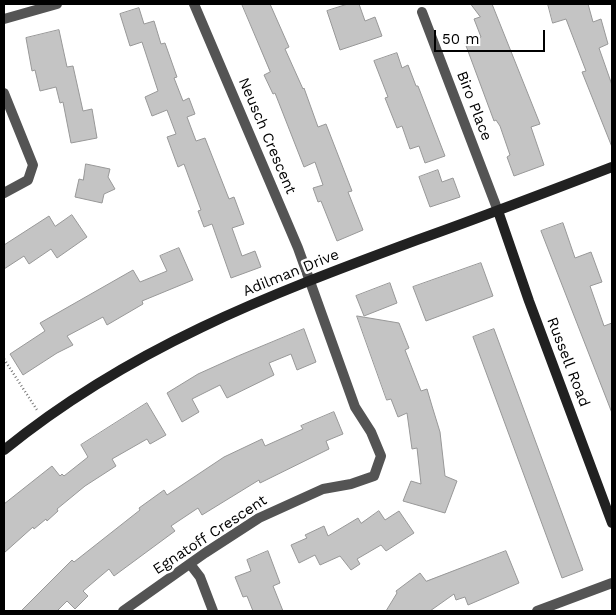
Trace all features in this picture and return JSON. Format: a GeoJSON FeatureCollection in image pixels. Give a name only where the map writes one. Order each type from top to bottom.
{"type":"FeatureCollection","features":[{"type":"Feature","properties":{"kind":"street"},"geometry":{"type":"LineString","coordinates":[[4,19],[56,4]]}},
{"type":"Feature","properties":{"kind":"street","name":"Neusch Crescent"},"geometry":{"type":"LineString","coordinates":[[194,4],[298,248],[309,281]]}},
{"type":"Feature","properties":{"kind":"street","name":"Biro Place"},"geometry":{"type":"LineString","coordinates":[[422,12],[498,211]]}},
{"type":"Feature","properties":{"kind":"street"},"geometry":{"type":"LineString","coordinates":[[4,93],[33,165],[28,180],[4,194]]}},
{"type":"Feature","properties":{"kind":"street","name":"Adilman Drive"},"geometry":{"type":"LineString","coordinates":[[4,450],[76,397],[141,356],[205,324],[309,281],[612,167]]}},
{"type":"Feature","properties":{"kind":"street","name":"Russell Road"},"geometry":{"type":"LineString","coordinates":[[498,211],[529,301],[612,523]]}},
{"type":"Feature","properties":{"kind":"street","name":"Egnatoff Crescent"},"geometry":{"type":"LineString","coordinates":[[123,611],[259,518],[323,489],[351,484],[374,476],[382,456],[371,432],[355,407],[309,281]]}},
{"type":"Feature","properties":{"kind":"street"},"geometry":{"type":"LineString","coordinates":[[190,564],[200,577],[213,611]]}},
{"type":"Feature","properties":{"kind":"street"},"geometry":{"type":"LineString","coordinates":[[538,611],[612,583]]}},
{"type":"Feature","properties":{"kind":"path"},"geometry":{"type":"LineString","coordinates":[[4,359],[34,406]]}},
{"type":"Feature","properties":{"kind":"building"},"geometry":{"type":"Polygon","coordinates":[[[242,4],[270,4],[289,47],[285,49],[304,88],[318,127],[326,124],[352,191],[348,192],[363,230],[337,241],[321,201],[318,202],[313,188],[323,185],[315,162],[304,167],[275,93],[273,94],[264,75],[270,72],[242,4]]]}},
{"type":"Feature","properties":{"kind":"building"},"geometry":{"type":"Polygon","coordinates":[[[348,4],[359,4],[365,21],[375,17],[382,36],[340,50],[327,11],[348,4]]]}},
{"type":"Feature","properties":{"kind":"building"},"geometry":{"type":"Polygon","coordinates":[[[471,4],[492,4],[540,124],[531,127],[544,165],[514,176],[507,157],[510,155],[500,126],[496,120],[494,121],[465,43],[481,37],[474,19],[480,17],[471,4]]]}},
{"type":"Feature","properties":{"kind":"building"},"geometry":{"type":"Polygon","coordinates":[[[548,4],[588,4],[593,22],[601,19],[608,44],[599,48],[612,85],[612,147],[582,72],[586,71],[566,19],[553,23],[548,4]]]}},
{"type":"Feature","properties":{"kind":"building"},"geometry":{"type":"Polygon","coordinates":[[[139,8],[144,24],[154,21],[161,44],[165,43],[177,77],[174,78],[183,101],[189,98],[195,114],[187,117],[196,141],[205,138],[229,199],[234,197],[244,224],[232,228],[242,256],[255,251],[261,267],[231,278],[212,224],[204,227],[198,211],[201,210],[184,164],[178,167],[167,137],[176,134],[167,110],[152,116],[145,97],[158,91],[142,42],[130,46],[120,14],[139,8]]]}},
{"type":"Feature","properties":{"kind":"building"},"geometry":{"type":"Polygon","coordinates":[[[59,30],[67,67],[73,66],[83,111],[92,109],[97,138],[71,143],[63,102],[60,103],[56,87],[40,91],[35,70],[32,71],[26,38],[59,30]]]}},
{"type":"Feature","properties":{"kind":"building"},"geometry":{"type":"Polygon","coordinates":[[[397,53],[402,68],[408,65],[416,86],[418,86],[445,156],[425,163],[419,146],[410,149],[402,126],[397,128],[385,98],[388,97],[374,61],[397,53]]]}},
{"type":"Feature","properties":{"kind":"building"},"geometry":{"type":"Polygon","coordinates":[[[86,164],[110,169],[108,177],[115,189],[104,194],[102,203],[75,197],[79,179],[83,180],[86,164]]]}},
{"type":"Feature","properties":{"kind":"building"},"geometry":{"type":"Polygon","coordinates":[[[438,170],[442,182],[453,178],[460,197],[430,207],[419,177],[438,170]]]}},
{"type":"Feature","properties":{"kind":"building"},"geometry":{"type":"Polygon","coordinates":[[[72,215],[87,237],[57,258],[51,249],[29,264],[24,256],[4,269],[4,245],[49,216],[55,226],[72,215]]]}},
{"type":"Feature","properties":{"kind":"building"},"geometry":{"type":"Polygon","coordinates":[[[563,223],[575,258],[591,252],[602,282],[590,286],[604,326],[612,323],[612,413],[541,231],[563,223]]]}},
{"type":"Feature","properties":{"kind":"building"},"geometry":{"type":"Polygon","coordinates":[[[179,248],[193,280],[142,301],[143,304],[107,325],[103,317],[67,336],[73,345],[23,375],[10,354],[45,331],[40,323],[133,270],[140,282],[167,271],[160,256],[179,248]]]}},
{"type":"Feature","properties":{"kind":"building"},"geometry":{"type":"Polygon","coordinates":[[[481,263],[493,296],[426,321],[413,287],[481,263]]]}},
{"type":"Feature","properties":{"kind":"building"},"geometry":{"type":"Polygon","coordinates":[[[390,283],[397,303],[364,316],[356,296],[390,283]]]}},
{"type":"Feature","properties":{"kind":"building"},"geometry":{"type":"Polygon","coordinates":[[[357,316],[399,323],[409,348],[405,350],[421,391],[427,389],[440,432],[445,476],[457,481],[445,513],[403,501],[411,481],[421,484],[417,448],[412,449],[407,413],[398,417],[391,399],[387,400],[357,316]]]}},
{"type":"Feature","properties":{"kind":"building"},"geometry":{"type":"Polygon","coordinates":[[[304,329],[316,362],[297,370],[291,354],[269,363],[274,375],[227,398],[220,385],[192,399],[199,412],[182,422],[167,393],[198,374],[304,329]]]}},
{"type":"Feature","properties":{"kind":"building"},"geometry":{"type":"Polygon","coordinates":[[[494,329],[583,570],[562,578],[473,337],[494,329]]]}},
{"type":"Feature","properties":{"kind":"building"},"geometry":{"type":"Polygon","coordinates":[[[147,403],[166,435],[150,444],[147,439],[112,459],[116,466],[85,486],[57,509],[58,511],[47,521],[46,519],[34,529],[33,527],[4,553],[4,504],[52,466],[60,476],[62,474],[64,476],[88,457],[81,445],[147,403]]]}},
{"type":"Feature","properties":{"kind":"building"},"geometry":{"type":"Polygon","coordinates":[[[334,412],[343,434],[326,441],[329,449],[260,483],[259,480],[202,515],[198,508],[171,526],[175,531],[114,576],[109,569],[83,591],[88,596],[75,609],[67,601],[57,611],[21,611],[72,560],[74,562],[140,510],[139,508],[164,490],[167,495],[224,457],[262,439],[265,446],[303,429],[301,426],[334,412]]]}},
{"type":"Feature","properties":{"kind":"building"},"geometry":{"type":"Polygon","coordinates":[[[379,511],[385,520],[399,511],[414,533],[386,551],[381,545],[357,559],[360,564],[351,570],[340,556],[320,565],[315,555],[299,563],[291,545],[307,538],[305,535],[324,526],[328,536],[358,518],[361,523],[379,511]]]}},
{"type":"Feature","properties":{"kind":"building"},"geometry":{"type":"Polygon","coordinates":[[[268,551],[280,583],[273,586],[283,611],[253,611],[247,596],[243,597],[235,577],[251,571],[247,560],[268,551]]]}},
{"type":"Feature","properties":{"kind":"building"},"geometry":{"type":"Polygon","coordinates":[[[506,551],[519,583],[468,605],[465,597],[456,600],[454,594],[430,611],[386,611],[397,593],[396,591],[420,573],[426,581],[506,551]]]}}]}
